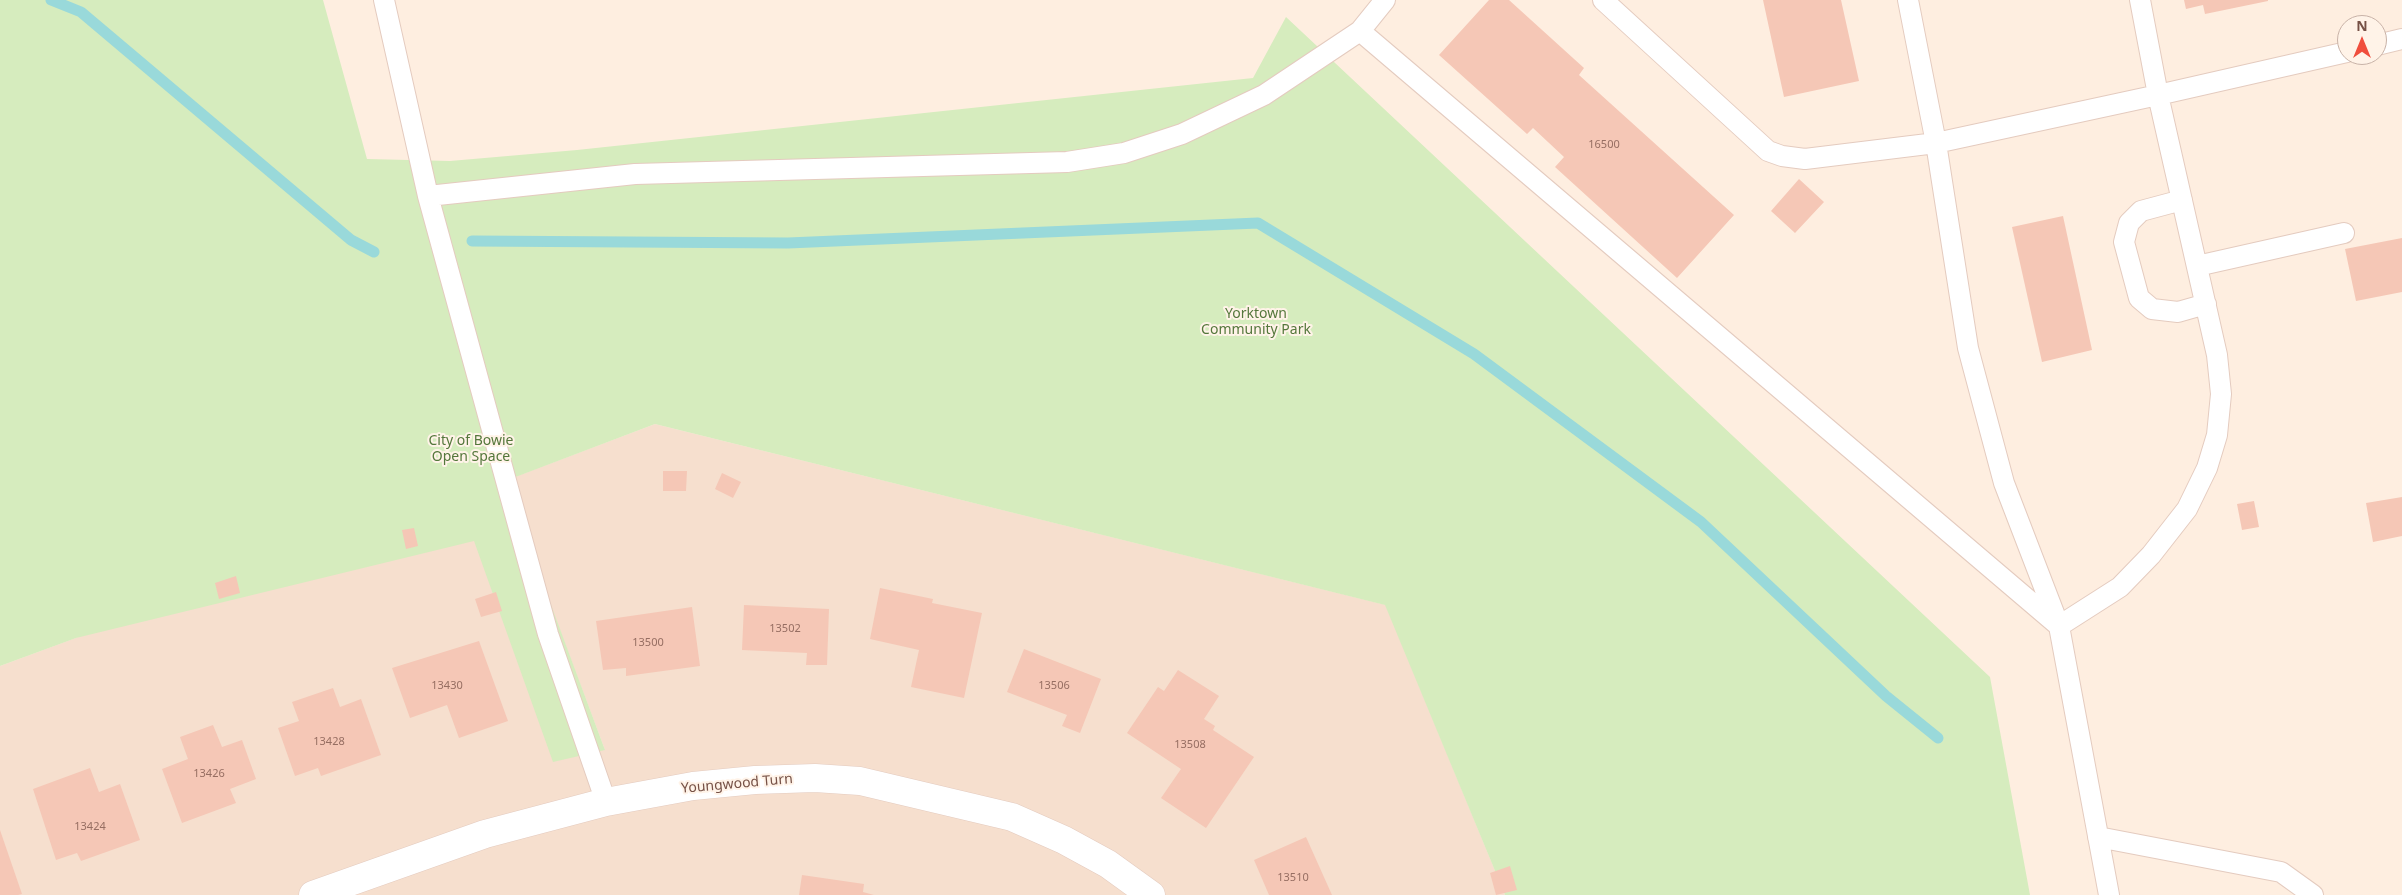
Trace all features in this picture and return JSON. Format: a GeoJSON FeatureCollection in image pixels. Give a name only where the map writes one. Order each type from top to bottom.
{"type":"FeatureCollection","features":[{"type":"Feature","properties":{"kind":"street","name":"Youngwood Turn"},"geometry":{"type":"LineString","coordinates":[[312,895],[485,834],[606,802],[693,786],[755,780],[815,778],[860,781],[1012,817],[1064,840],[1108,864],[1151,895]]}},
{"type":"Feature","properties":{"kind":"lane"},"geometry":{"type":"LineString","coordinates":[[384,0],[428,196],[548,634],[606,802]]}},
{"type":"Feature","properties":{"kind":"lane"},"geometry":{"type":"LineString","coordinates":[[428,196],[635,174],[1067,162],[1124,153],[1182,134],[1264,96],[1360,30],[1385,0]]}},
{"type":"Feature","properties":{"kind":"lane"},"geometry":{"type":"LineString","coordinates":[[1603,0],[1768,151],[1782,156],[1805,158],[1936,143],[2158,96],[2337,54]]}},
{"type":"Feature","properties":{"kind":"lane"},"geometry":{"type":"LineString","coordinates":[[1908,0],[1936,143],[1968,348],[2004,483],[2060,626],[2109,895]]}},
{"type":"Feature","properties":{"kind":"lane"},"geometry":{"type":"LineString","coordinates":[[2060,626],[2120,587],[2151,555],[2187,509],[2207,468],[2217,435],[2221,394],[2217,355],[2158,96],[2140,0]]}},
{"type":"Feature","properties":{"kind":"lane"},"geometry":{"type":"LineString","coordinates":[[1360,30],[2060,626]]}},
{"type":"Feature","properties":{"kind":"lane"},"geometry":{"type":"LineString","coordinates":[[2387,43],[2402,39]]}},
{"type":"Feature","properties":{"kind":"lane"},"geometry":{"type":"LineString","coordinates":[[2182,200],[2141,211],[2129,223],[2124,242],[2139,298],[2152,309],[2178,312],[2206,304]]}},
{"type":"Feature","properties":{"kind":"lane"},"geometry":{"type":"LineString","coordinates":[[2197,266],[2344,233]]}},
{"type":"Feature","properties":{"kind":"lane"},"geometry":{"type":"LineString","coordinates":[[2098,837],[2281,872],[2313,895]]}},
{"type":"Feature","properties":{"kind":"shaded area"},"geometry":{"type":"Polygon","coordinates":[[[655,424],[1386,605],[1505,895],[0,895],[0,666],[459,496],[605,750],[504,481],[655,424]]]}},
{"type":"Feature","properties":{"kind":"green space","name":"Yorktown Community Park"},"geometry":{"type":"Polygon","coordinates":[[[0,0],[323,0],[367,159],[450,161],[577,150],[1253,78],[1286,17],[1990,677],[2030,895],[1505,895],[1385,605],[655,424],[505,481],[605,750],[553,762],[474,541],[76,638],[0,666],[0,0]]]}},
{"type":"Feature","properties":{"kind":"building"},"geometry":{"type":"Polygon","coordinates":[[[1489,0],[1509,0],[1584,68],[1579,75],[1734,215],[1677,278],[1555,167],[1564,157],[1533,128],[1527,134],[1439,55],[1489,0]]]}},
{"type":"Feature","properties":{"kind":"building"},"geometry":{"type":"Polygon","coordinates":[[[1763,0],[1841,0],[1859,81],[1784,97],[1763,0]]]}},
{"type":"Feature","properties":{"kind":"building"},"geometry":{"type":"Polygon","coordinates":[[[2184,0],[2268,1],[2205,14],[2203,5],[2186,9],[2184,0]]]}},
{"type":"Feature","properties":{"kind":"building"},"geometry":{"type":"Polygon","coordinates":[[[1799,179],[1824,202],[1795,233],[1771,211],[1799,179]]]}},
{"type":"Feature","properties":{"kind":"building"},"geometry":{"type":"Polygon","coordinates":[[[2063,216],[2092,350],[2042,362],[2012,227],[2063,216]]]}},
{"type":"Feature","properties":{"kind":"building"},"geometry":{"type":"Polygon","coordinates":[[[2402,238],[2402,292],[2356,301],[2345,249],[2402,238]]]}},
{"type":"Feature","properties":{"kind":"building"},"geometry":{"type":"Polygon","coordinates":[[[663,471],[687,471],[686,491],[663,491],[663,471]]]}},
{"type":"Feature","properties":{"kind":"building"},"geometry":{"type":"Polygon","coordinates":[[[722,473],[741,482],[733,498],[715,489],[722,473]]]}},
{"type":"Feature","properties":{"kind":"building"},"geometry":{"type":"Polygon","coordinates":[[[2402,497],[2402,536],[2373,542],[2366,503],[2402,497]]]}},
{"type":"Feature","properties":{"kind":"building"},"geometry":{"type":"Polygon","coordinates":[[[2254,501],[2259,527],[2242,530],[2237,504],[2254,501]]]}},
{"type":"Feature","properties":{"kind":"building"},"geometry":{"type":"Polygon","coordinates":[[[414,528],[418,546],[406,549],[402,530],[414,528]]]}},
{"type":"Feature","properties":{"kind":"building"},"geometry":{"type":"Polygon","coordinates":[[[236,576],[240,593],[219,599],[215,583],[236,576]]]}},
{"type":"Feature","properties":{"kind":"building"},"geometry":{"type":"Polygon","coordinates":[[[880,588],[933,599],[932,603],[982,613],[964,698],[911,687],[919,650],[870,639],[880,588]]]}},
{"type":"Feature","properties":{"kind":"building"},"geometry":{"type":"Polygon","coordinates":[[[496,592],[502,611],[481,617],[475,599],[496,592]]]}},
{"type":"Feature","properties":{"kind":"building"},"geometry":{"type":"Polygon","coordinates":[[[744,605],[829,609],[827,665],[806,665],[807,653],[742,650],[744,605]]]}},
{"type":"Feature","properties":{"kind":"building"},"geometry":{"type":"Polygon","coordinates":[[[692,607],[700,666],[626,676],[626,668],[603,670],[596,621],[692,607]]]}},
{"type":"Feature","properties":{"kind":"building"},"geometry":{"type":"Polygon","coordinates":[[[479,641],[508,721],[459,738],[447,705],[410,718],[392,668],[479,641]]]}},
{"type":"Feature","properties":{"kind":"building"},"geometry":{"type":"Polygon","coordinates":[[[1024,649],[1101,679],[1080,733],[1062,726],[1067,715],[1007,692],[1024,649]]]}},
{"type":"Feature","properties":{"kind":"building"},"geometry":{"type":"Polygon","coordinates":[[[1178,670],[1219,696],[1204,719],[1215,726],[1213,730],[1254,757],[1206,828],[1161,798],[1181,769],[1127,733],[1158,687],[1164,691],[1178,670]]]}},
{"type":"Feature","properties":{"kind":"building"},"geometry":{"type":"Polygon","coordinates":[[[333,688],[340,707],[361,699],[381,755],[321,776],[318,768],[295,776],[278,728],[299,721],[292,702],[333,688]]]}},
{"type":"Feature","properties":{"kind":"building"},"geometry":{"type":"Polygon","coordinates":[[[213,725],[222,747],[242,740],[256,779],[230,789],[236,803],[182,823],[162,769],[188,759],[180,737],[213,725]]]}},
{"type":"Feature","properties":{"kind":"building"},"geometry":{"type":"Polygon","coordinates":[[[90,768],[99,792],[120,784],[140,840],[81,861],[77,853],[56,860],[33,789],[90,768]]]}},
{"type":"Feature","properties":{"kind":"building"},"geometry":{"type":"Polygon","coordinates":[[[0,830],[22,894],[0,895],[0,830]]]}},
{"type":"Feature","properties":{"kind":"building"},"geometry":{"type":"Polygon","coordinates":[[[1306,837],[1332,895],[1269,895],[1254,860],[1306,837]]]}},
{"type":"Feature","properties":{"kind":"building"},"geometry":{"type":"Polygon","coordinates":[[[1510,866],[1517,890],[1496,895],[1490,873],[1510,866]]]}},
{"type":"Feature","properties":{"kind":"building"},"geometry":{"type":"Polygon","coordinates":[[[802,875],[864,884],[863,892],[874,895],[799,895],[802,875]]]}},
{"type":"Feature","properties":{"kind":"waterway"},"geometry":{"type":"LineString","coordinates":[[51,0],[81,12],[351,240],[374,252]]}},
{"type":"Feature","properties":{"kind":"waterway"},"geometry":{"type":"LineString","coordinates":[[472,241],[788,243],[1258,223],[1474,354],[1701,522],[1886,696],[1938,738]]}},
{"type":"Feature","properties":{"kind":"park label","name":"City of Bowie Open Space"},"geometry":{"type":"Point","coordinates":[471,450]}}]}
